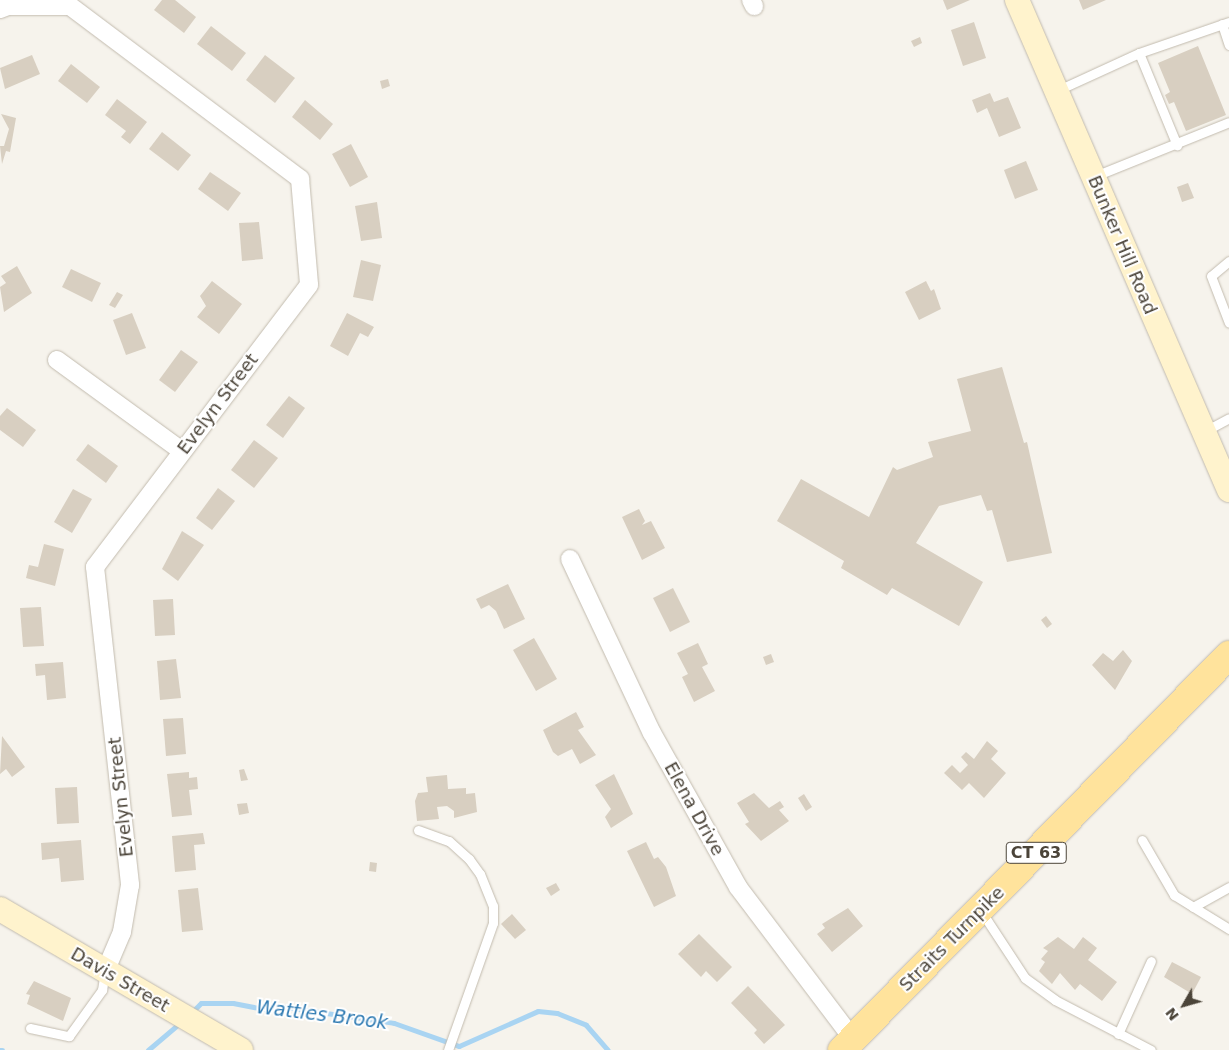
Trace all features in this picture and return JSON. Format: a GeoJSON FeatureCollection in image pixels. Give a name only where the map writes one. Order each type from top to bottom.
{"type":"FeatureCollection","features":[{"type":"Feature","properties":{"kind":"main road","name":"Bunker Hill Road"},"geometry":{"type":"LineString","coordinates":[[1017,0],[1202,432],[1228,484]]}},
{"type":"Feature","properties":{"kind":"main road","name":"Straits Turnpike"},"geometry":{"type":"LineString","coordinates":[[848,1044],[981,911],[1229,655]]}},
{"type":"Feature","properties":{"kind":"main road","name":"Davis Street"},"geometry":{"type":"LineString","coordinates":[[0,909],[105,972],[235,1046]]}},
{"type":"Feature","properties":{"kind":"street","name":"Evelyn Street"},"geometry":{"type":"LineString","coordinates":[[0,10],[8,6],[70,6],[300,179],[309,285],[95,567],[130,885],[122,932],[105,972]]}},
{"type":"Feature","properties":{"kind":"street"},"geometry":{"type":"LineString","coordinates":[[57,360],[182,451]]}},
{"type":"Feature","properties":{"kind":"street","name":"Elena Drive"},"geometry":{"type":"LineString","coordinates":[[570,559],[652,733],[738,887],[848,1044]]}},
{"type":"Feature","properties":{"kind":"lane"},"geometry":{"type":"LineString","coordinates":[[1056,91],[1139,53],[1225,23],[1229,45]]}},
{"type":"Feature","properties":{"kind":"lane"},"geometry":{"type":"LineString","coordinates":[[1139,53],[1177,145]]}},
{"type":"Feature","properties":{"kind":"lane"},"geometry":{"type":"LineString","coordinates":[[1093,176],[1177,145],[1229,122]]}},
{"type":"Feature","properties":{"kind":"lane"},"geometry":{"type":"LineString","coordinates":[[1229,261],[1210,276],[1229,322]]}},
{"type":"Feature","properties":{"kind":"lane"},"geometry":{"type":"LineString","coordinates":[[1202,432],[1229,418]]}},
{"type":"Feature","properties":{"kind":"lane"},"geometry":{"type":"LineString","coordinates":[[418,830],[448,842],[469,859],[494,906],[493,923],[448,1050]]}},
{"type":"Feature","properties":{"kind":"lane"},"geometry":{"type":"LineString","coordinates":[[1142,840],[1174,895],[1229,929]]}},
{"type":"Feature","properties":{"kind":"lane"},"geometry":{"type":"LineString","coordinates":[[1193,907],[1229,887]]}},
{"type":"Feature","properties":{"kind":"lane"},"geometry":{"type":"LineString","coordinates":[[981,911],[1026,978],[1055,1000],[1151,1050]]}},
{"type":"Feature","properties":{"kind":"lane"},"geometry":{"type":"LineString","coordinates":[[1118,1034],[1151,961]]}},
{"type":"Feature","properties":{"kind":"lane"},"geometry":{"type":"LineString","coordinates":[[30,1028],[69,1036],[102,990],[105,972]]}},
{"type":"Feature","properties":{"kind":"building"},"geometry":{"type":"Polygon","coordinates":[[[162,0],[175,0],[196,17],[184,33],[154,10],[162,0]]]}},
{"type":"Feature","properties":{"kind":"building"},"geometry":{"type":"Polygon","coordinates":[[[943,0],[970,0],[947,10],[943,0]]]}},
{"type":"Feature","properties":{"kind":"building"},"geometry":{"type":"Polygon","coordinates":[[[1079,0],[1106,0],[1083,10],[1079,0]]]}},
{"type":"Feature","properties":{"kind":"building"},"geometry":{"type":"Polygon","coordinates":[[[974,22],[986,58],[963,66],[951,30],[974,22]]]}},
{"type":"Feature","properties":{"kind":"building"},"geometry":{"type":"Polygon","coordinates":[[[211,26],[246,53],[232,71],[197,44],[211,26]]]}},
{"type":"Feature","properties":{"kind":"building"},"geometry":{"type":"Polygon","coordinates":[[[920,37],[922,43],[914,47],[911,41],[920,37]]]}},
{"type":"Feature","properties":{"kind":"building"},"geometry":{"type":"Polygon","coordinates":[[[1198,46],[1226,115],[1186,131],[1174,102],[1169,104],[1165,95],[1170,92],[1158,63],[1198,46]]]}},
{"type":"Feature","properties":{"kind":"building"},"geometry":{"type":"Polygon","coordinates":[[[32,55],[40,74],[5,89],[0,68],[32,55]]]}},
{"type":"Feature","properties":{"kind":"building"},"geometry":{"type":"Polygon","coordinates":[[[265,55],[295,78],[275,103],[246,80],[265,55]]]}},
{"type":"Feature","properties":{"kind":"building"},"geometry":{"type":"Polygon","coordinates":[[[71,64],[100,87],[87,103],[58,81],[71,64]]]}},
{"type":"Feature","properties":{"kind":"building"},"geometry":{"type":"Polygon","coordinates":[[[388,79],[390,86],[382,89],[380,81],[388,79]]]}},
{"type":"Feature","properties":{"kind":"building"},"geometry":{"type":"Polygon","coordinates":[[[990,93],[994,102],[1008,97],[1021,128],[999,137],[987,108],[977,113],[972,100],[990,93]]]}},
{"type":"Feature","properties":{"kind":"building"},"geometry":{"type":"Polygon","coordinates":[[[117,99],[147,122],[130,144],[121,137],[126,131],[105,115],[117,99]]]}},
{"type":"Feature","properties":{"kind":"building"},"geometry":{"type":"Polygon","coordinates":[[[305,100],[333,124],[320,140],[292,117],[305,100]]]}},
{"type":"Feature","properties":{"kind":"building"},"geometry":{"type":"Polygon","coordinates":[[[1,114],[16,118],[10,152],[6,151],[2,164],[0,146],[4,146],[9,129],[1,114]]]}},
{"type":"Feature","properties":{"kind":"building"},"geometry":{"type":"Polygon","coordinates":[[[162,132],[191,155],[178,171],[149,149],[162,132]]]}},
{"type":"Feature","properties":{"kind":"building"},"geometry":{"type":"Polygon","coordinates":[[[351,144],[368,177],[350,187],[332,154],[351,144]]]}},
{"type":"Feature","properties":{"kind":"building"},"geometry":{"type":"Polygon","coordinates":[[[1026,161],[1038,190],[1015,199],[1004,170],[1026,161]]]}},
{"type":"Feature","properties":{"kind":"building"},"geometry":{"type":"Polygon","coordinates":[[[210,172],[241,193],[228,211],[198,189],[210,172]]]}},
{"type":"Feature","properties":{"kind":"building"},"geometry":{"type":"Polygon","coordinates":[[[1188,183],[1194,198],[1182,202],[1177,187],[1188,183]]]}},
{"type":"Feature","properties":{"kind":"building"},"geometry":{"type":"Polygon","coordinates":[[[377,202],[382,238],[361,241],[355,206],[377,202]]]}},
{"type":"Feature","properties":{"kind":"building"},"geometry":{"type":"Polygon","coordinates":[[[259,222],[263,259],[242,261],[239,223],[259,222]]]}},
{"type":"Feature","properties":{"kind":"building"},"geometry":{"type":"Polygon","coordinates":[[[361,260],[381,265],[373,301],[353,297],[361,260]]]}},
{"type":"Feature","properties":{"kind":"building"},"geometry":{"type":"Polygon","coordinates":[[[17,266],[32,293],[4,312],[0,287],[6,283],[1,276],[17,266]]]}},
{"type":"Feature","properties":{"kind":"building"},"geometry":{"type":"Polygon","coordinates":[[[71,269],[101,283],[92,302],[62,287],[71,269]]]}},
{"type":"Feature","properties":{"kind":"building"},"geometry":{"type":"Polygon","coordinates":[[[212,281],[242,304],[219,334],[197,317],[206,306],[200,296],[212,281]]]}},
{"type":"Feature","properties":{"kind":"building"},"geometry":{"type":"Polygon","coordinates":[[[926,281],[931,291],[934,289],[941,309],[919,320],[905,292],[926,281]]]}},
{"type":"Feature","properties":{"kind":"building"},"geometry":{"type":"Polygon","coordinates":[[[117,292],[123,295],[115,308],[109,305],[117,292]]]}},
{"type":"Feature","properties":{"kind":"building"},"geometry":{"type":"Polygon","coordinates":[[[132,313],[146,348],[126,355],[113,320],[132,313]]]}},
{"type":"Feature","properties":{"kind":"building"},"geometry":{"type":"Polygon","coordinates":[[[347,313],[374,327],[368,337],[360,333],[348,356],[330,346],[347,313]]]}},
{"type":"Feature","properties":{"kind":"building"},"geometry":{"type":"Polygon","coordinates":[[[181,350],[198,362],[175,392],[159,380],[181,350]]]}},
{"type":"Feature","properties":{"kind":"building"},"geometry":{"type":"Polygon","coordinates":[[[1002,367],[1024,443],[1027,442],[1052,553],[1007,562],[992,510],[987,511],[981,495],[939,506],[916,543],[983,582],[959,626],[892,588],[887,595],[841,568],[844,561],[777,521],[801,479],[869,517],[893,467],[897,470],[933,457],[928,442],[971,431],[957,379],[1002,367]]]}},
{"type":"Feature","properties":{"kind":"building"},"geometry":{"type":"Polygon","coordinates":[[[289,396],[305,408],[283,438],[266,425],[289,396]]]}},
{"type":"Feature","properties":{"kind":"building"},"geometry":{"type":"Polygon","coordinates":[[[7,408],[36,430],[23,447],[0,430],[0,416],[7,408]]]}},
{"type":"Feature","properties":{"kind":"building"},"geometry":{"type":"Polygon","coordinates":[[[254,440],[278,458],[254,488],[231,470],[254,440]]]}},
{"type":"Feature","properties":{"kind":"building"},"geometry":{"type":"Polygon","coordinates":[[[88,444],[118,466],[106,483],[76,460],[88,444]]]}},
{"type":"Feature","properties":{"kind":"building"},"geometry":{"type":"Polygon","coordinates":[[[218,488],[235,501],[212,530],[196,518],[218,488]]]}},
{"type":"Feature","properties":{"kind":"building"},"geometry":{"type":"Polygon","coordinates":[[[73,489],[92,499],[72,533],[54,522],[73,489]]]}},
{"type":"Feature","properties":{"kind":"building"},"geometry":{"type":"Polygon","coordinates":[[[639,509],[645,521],[642,525],[651,521],[665,548],[642,560],[622,517],[639,509]]]}},
{"type":"Feature","properties":{"kind":"building"},"geometry":{"type":"Polygon","coordinates":[[[182,531],[204,545],[178,581],[162,569],[182,531]]]}},
{"type":"Feature","properties":{"kind":"building"},"geometry":{"type":"Polygon","coordinates":[[[44,544],[64,549],[55,586],[26,578],[29,565],[38,567],[44,544]]]}},
{"type":"Feature","properties":{"kind":"building"},"geometry":{"type":"Polygon","coordinates":[[[508,584],[525,619],[504,629],[496,611],[489,605],[481,609],[476,599],[508,584]]]}},
{"type":"Feature","properties":{"kind":"building"},"geometry":{"type":"Polygon","coordinates":[[[673,588],[690,622],[670,632],[653,598],[673,588]]]}},
{"type":"Feature","properties":{"kind":"building"},"geometry":{"type":"Polygon","coordinates":[[[173,599],[175,635],[155,636],[153,600],[173,599]]]}},
{"type":"Feature","properties":{"kind":"building"},"geometry":{"type":"Polygon","coordinates":[[[41,607],[44,646],[23,647],[20,608],[41,607]]]}},
{"type":"Feature","properties":{"kind":"building"},"geometry":{"type":"Polygon","coordinates":[[[1046,616],[1052,624],[1047,628],[1041,620],[1046,616]]]}},
{"type":"Feature","properties":{"kind":"building"},"geometry":{"type":"Polygon","coordinates":[[[534,638],[557,679],[536,691],[513,650],[534,638]]]}},
{"type":"Feature","properties":{"kind":"building"},"geometry":{"type":"Polygon","coordinates":[[[698,643],[708,664],[702,667],[715,691],[694,702],[682,677],[688,674],[677,653],[698,643]]]}},
{"type":"Feature","properties":{"kind":"building"},"geometry":{"type":"Polygon","coordinates":[[[1123,650],[1132,661],[1115,690],[1092,665],[1103,653],[1113,661],[1123,650]]]}},
{"type":"Feature","properties":{"kind":"building"},"geometry":{"type":"Polygon","coordinates":[[[771,654],[774,662],[766,665],[763,657],[771,654]]]}},
{"type":"Feature","properties":{"kind":"building"},"geometry":{"type":"Polygon","coordinates":[[[176,659],[181,698],[160,700],[157,661],[176,659]]]}},
{"type":"Feature","properties":{"kind":"building"},"geometry":{"type":"Polygon","coordinates":[[[63,662],[66,698],[47,700],[45,675],[36,676],[35,664],[63,662]]]}},
{"type":"Feature","properties":{"kind":"building"},"geometry":{"type":"Polygon","coordinates":[[[576,712],[584,727],[578,730],[596,755],[580,764],[572,749],[558,756],[553,752],[543,730],[576,712]]]}},
{"type":"Feature","properties":{"kind":"building"},"geometry":{"type":"Polygon","coordinates":[[[183,718],[186,754],[166,756],[163,719],[183,718]]]}},
{"type":"Feature","properties":{"kind":"building"},"geometry":{"type":"Polygon","coordinates":[[[2,736],[25,767],[12,777],[6,769],[0,774],[2,736]]]}},
{"type":"Feature","properties":{"kind":"building"},"geometry":{"type":"Polygon","coordinates":[[[987,741],[998,751],[991,759],[1006,773],[984,798],[969,783],[962,790],[944,773],[952,765],[960,773],[968,765],[961,757],[966,752],[974,759],[987,741]]]}},
{"type":"Feature","properties":{"kind":"building"},"geometry":{"type":"Polygon","coordinates":[[[244,769],[248,780],[241,781],[239,770],[244,769]]]}},
{"type":"Feature","properties":{"kind":"building"},"geometry":{"type":"Polygon","coordinates":[[[189,772],[189,778],[197,777],[198,789],[189,790],[192,815],[172,817],[167,774],[189,772]]]}},
{"type":"Feature","properties":{"kind":"building"},"geometry":{"type":"Polygon","coordinates":[[[614,774],[633,814],[611,828],[605,817],[611,809],[595,785],[614,774]]]}},
{"type":"Feature","properties":{"kind":"building"},"geometry":{"type":"Polygon","coordinates":[[[447,775],[448,789],[466,788],[466,794],[475,793],[477,812],[454,818],[454,811],[447,806],[437,807],[439,819],[417,821],[415,801],[418,793],[428,792],[426,777],[447,775]]]}},
{"type":"Feature","properties":{"kind":"building"},"geometry":{"type":"Polygon","coordinates":[[[77,787],[79,823],[57,824],[55,788],[77,787]]]}},
{"type":"Feature","properties":{"kind":"building"},"geometry":{"type":"Polygon","coordinates":[[[754,793],[769,808],[780,801],[784,807],[779,810],[789,821],[761,841],[745,824],[749,822],[737,803],[754,793]]]}},
{"type":"Feature","properties":{"kind":"building"},"geometry":{"type":"Polygon","coordinates":[[[804,794],[812,807],[806,811],[798,798],[804,794]]]}},
{"type":"Feature","properties":{"kind":"building"},"geometry":{"type":"Polygon","coordinates":[[[247,803],[249,813],[239,815],[237,804],[247,803]]]}},
{"type":"Feature","properties":{"kind":"building"},"geometry":{"type":"Polygon","coordinates":[[[203,833],[205,844],[194,845],[196,870],[175,872],[172,836],[203,833]]]}},
{"type":"Feature","properties":{"kind":"building"},"geometry":{"type":"Polygon","coordinates":[[[81,840],[84,880],[61,882],[59,858],[42,860],[41,843],[81,840]]]}},
{"type":"Feature","properties":{"kind":"building"},"geometry":{"type":"Polygon","coordinates":[[[646,842],[654,859],[658,857],[666,867],[676,896],[654,907],[627,851],[646,842]]]}},
{"type":"Feature","properties":{"kind":"building"},"geometry":{"type":"Polygon","coordinates":[[[370,862],[377,863],[376,872],[369,871],[370,862]]]}},
{"type":"Feature","properties":{"kind":"building"},"geometry":{"type":"Polygon","coordinates":[[[556,883],[560,890],[551,896],[546,888],[556,883]]]}},
{"type":"Feature","properties":{"kind":"building"},"geometry":{"type":"Polygon","coordinates":[[[198,888],[203,930],[182,932],[178,890],[198,888]]]}},
{"type":"Feature","properties":{"kind":"building"},"geometry":{"type":"Polygon","coordinates":[[[848,908],[863,926],[832,952],[817,934],[825,928],[822,924],[848,908]]]}},
{"type":"Feature","properties":{"kind":"building"},"geometry":{"type":"Polygon","coordinates":[[[512,914],[526,930],[515,939],[501,924],[512,914]]]}},
{"type":"Feature","properties":{"kind":"building"},"geometry":{"type":"Polygon","coordinates":[[[699,934],[732,967],[717,982],[706,971],[701,977],[678,954],[699,934]]]}},
{"type":"Feature","properties":{"kind":"building"},"geometry":{"type":"Polygon","coordinates":[[[1058,937],[1074,949],[1083,937],[1097,948],[1088,960],[1117,982],[1102,1001],[1080,984],[1075,990],[1060,973],[1052,984],[1039,971],[1045,962],[1041,959],[1048,951],[1043,948],[1058,937]]]}},
{"type":"Feature","properties":{"kind":"building"},"geometry":{"type":"Polygon","coordinates":[[[1172,962],[1201,977],[1192,994],[1164,977],[1172,962]]]}},
{"type":"Feature","properties":{"kind":"building"},"geometry":{"type":"Polygon","coordinates":[[[34,981],[71,998],[63,1021],[27,1004],[30,995],[26,994],[34,981]]]}},
{"type":"Feature","properties":{"kind":"building"},"geometry":{"type":"Polygon","coordinates":[[[748,986],[785,1025],[764,1044],[754,1033],[757,1030],[731,1003],[748,986]]]}},
{"type":"Feature","properties":{"kind":"waterway","name":"Wattles Brook"},"geometry":{"type":"LineString","coordinates":[[191,1013],[201,1003],[233,1003],[264,1009],[278,1006],[394,1023],[459,1046],[538,1011],[557,1013],[586,1025],[608,1050]]}},
{"type":"Feature","properties":{"kind":"waterway","name":"Wattles Brook"},"geometry":{"type":"LineString","coordinates":[[148,1050],[181,1022]]}}]}
